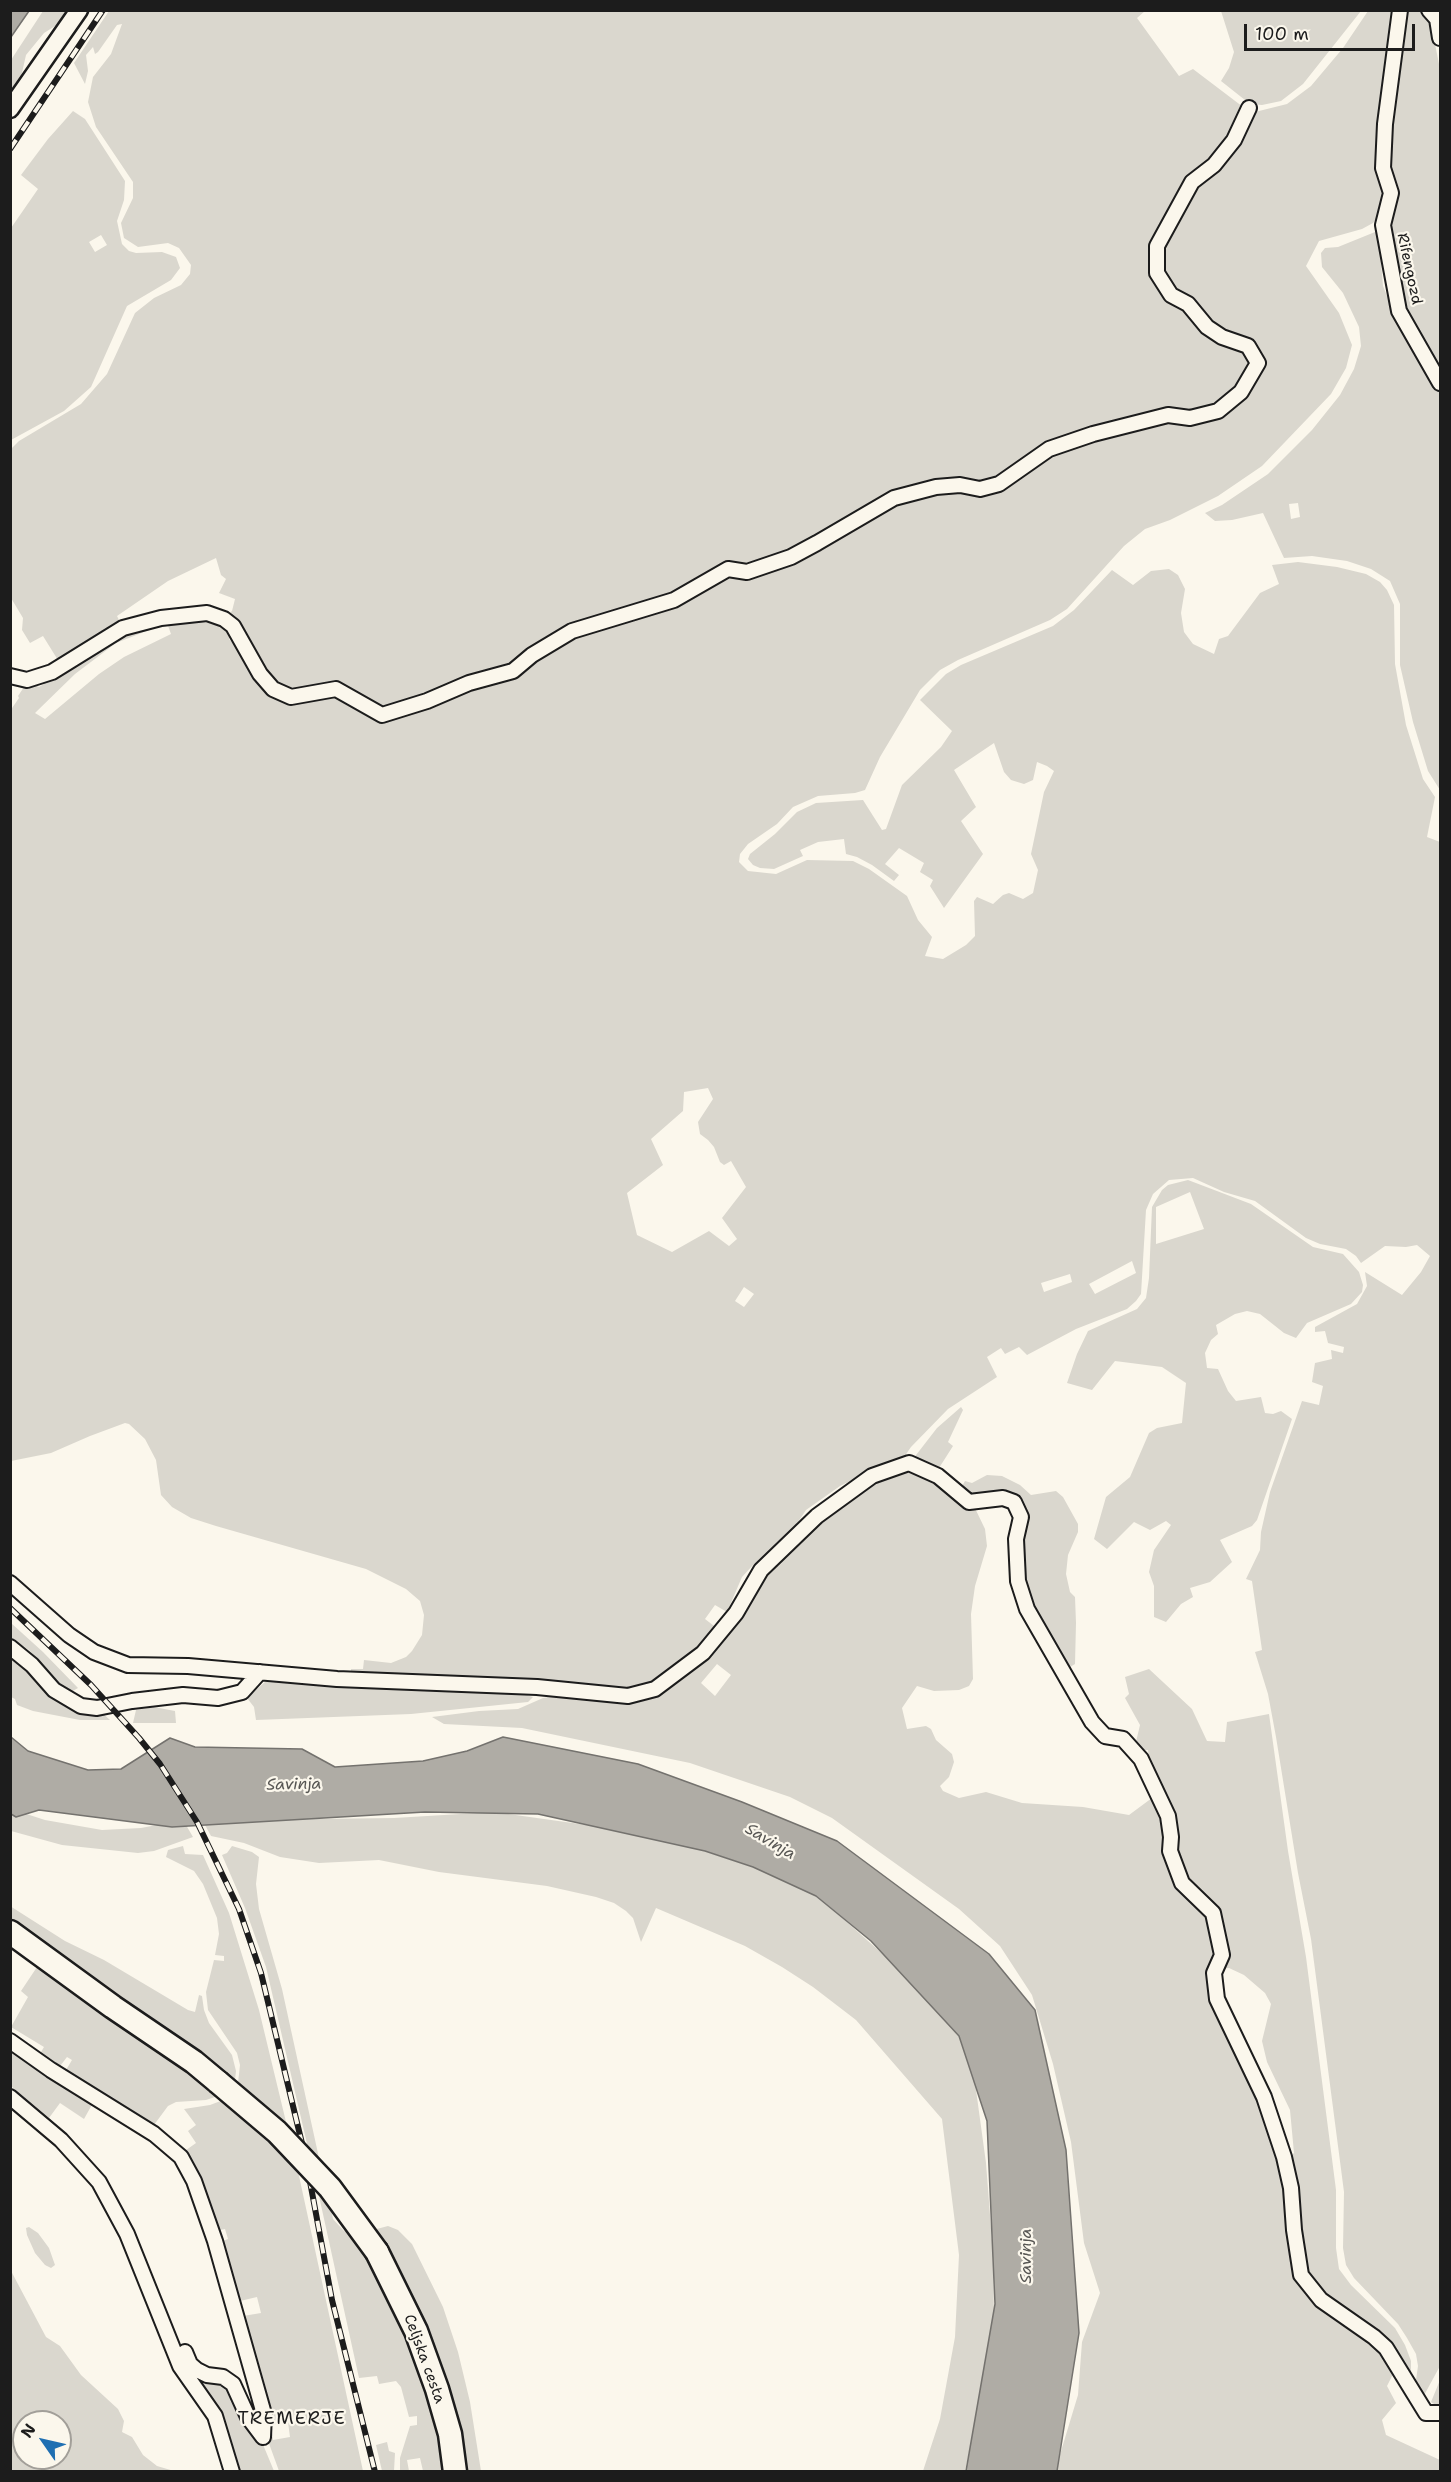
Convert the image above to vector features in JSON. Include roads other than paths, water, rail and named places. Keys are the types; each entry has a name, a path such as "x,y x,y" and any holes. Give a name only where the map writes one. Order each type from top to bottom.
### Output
{"main road":[{"name":"Celjska cesta","path":"10,1932 103,2000 194,2062 277,2132 322,2180 377,2252 416,2331 450,2434 455,2472"}],"street":[{"path":"10,109 79,10"},
{"name":"Rifengozd","path":"1400,10 1385,124 1383,168 1391,193 1383,225 1399,311 1440,383"},
{"path":"1429,10 1437,19 1440,38"},
{"path":"10,676 27,680 52,672 123,628 161,618 207,613 224,619 233,626 260,674 273,689 291,697 336,688 382,715 428,701 469,683 513,671 532,655 572,632 674,600 728,569 747,572 791,557 894,498 936,487 960,485 980,489 999,484 1049,449 1093,434 1168,415 1190,418 1218,411 1241,392 1258,363 1248,346 1222,337 1207,327 1188,304 1171,295 1157,273 1157,246 1192,182 1214,165 1234,140 1249,108"},
{"path":"10,1583 69,1635 94,1652 129,1665 188,1666 337,1679 537,1687 627,1696 655,1689 703,1653 736,1613 762,1570 817,1516 873,1476 909,1463 938,1476 969,1502 1003,1498 1014,1502 1021,1517 1016,1539 1018,1581 1027,1608 1092,1722 1105,1736 1123,1739 1141,1759 1168,1816 1170,1851 1182,1882 1213,1913 1222,1955 1214,1973 1217,1999 1264,2097 1284,2157 1291,2188 1294,2230 1301,2275 1321,2300 1386,2348 1426,2413 1440,2413"},
{"path":"10,1647 32,1665 54,1690 81,1706 97,1708 183,1695 218,1698 242,1692 260,1672"},
{"path":"10,2040 51,2070 154,2134 181,2157 198,2190 215,2241 264,2414 263,2437 248,2417 233,2384 223,2377 207,2375 197,2370 190,2364 184,2350 170,2335"},
{"path":"10,2097 61,2140 99,2182 127,2234 170,2335 180,2366 215,2416 232,2472"}],"water":[{"path":"10,11 29,11 11,37"},
{"name":"Savinja","path":"11,1737 28,1751 88,1770 121,1769 170,1738 195,1747 302,1749 335,1767 423,1761 467,1751 503,1737 638,1764 742,1802 837,1841 989,1954 1035,2010 1066,2150 1079,2333 1057,2471 966,2471 995,2304 987,2121 959,2036 871,1941 816,1896 753,1867 705,1851 538,1814 425,1812 172,1827 39,1810 16,1817 11,1814"}],"railway":[{"path":"10,149 103,10"},
{"path":"10,1608 91,1685 160,1764 197,1822 239,1909 261,1973 306,2160 332,2300 375,2472"}],"district":[{"name":"TREMERJE","path":"292,2419"}]}
